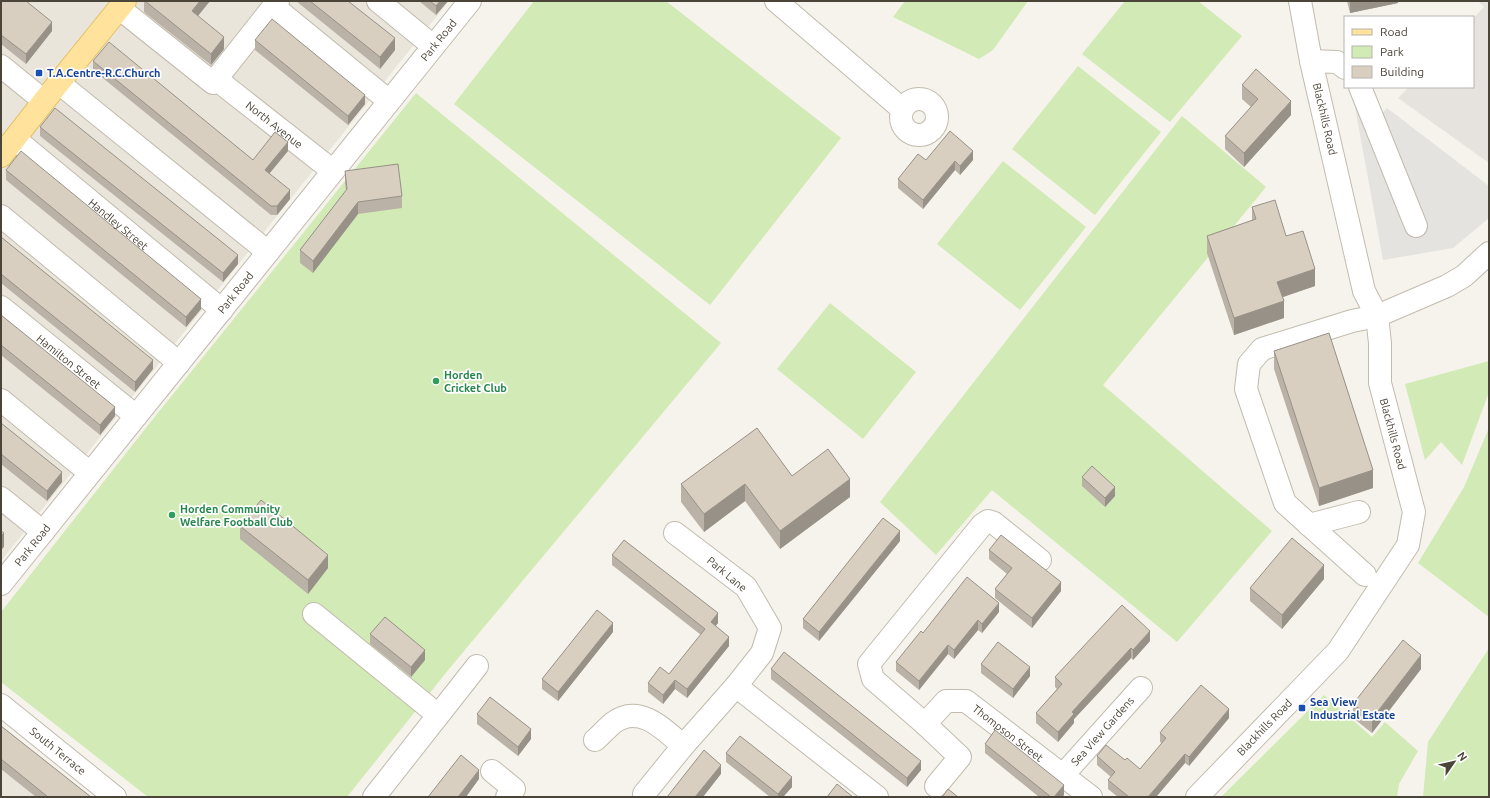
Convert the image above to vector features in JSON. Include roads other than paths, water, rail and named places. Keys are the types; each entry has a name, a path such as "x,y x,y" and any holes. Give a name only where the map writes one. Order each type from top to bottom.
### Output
{"main road":[{"path":"1,156 122,4"}],"street":[{"path":"378,1 433,46"},
{"name":"Park Road","path":"1,584 470,1"},
{"path":"776,1 902,109"},
{"name":"Blackhills Road","path":"1197,797 1338,652 1408,545 1414,512 1380,383 1380,343 1377,316 1364,291 1311,61 1300,1"},
{"name":"North Avenue","path":"122,4 213,83 216,79 333,171"},
{"path":"216,79 276,4 389,101"},
{"path":"1311,61 1337,62 1344,67"},
{"path":"1,66 44,101"},
{"path":"59,83 268,252"},
{"path":"1360,88 1416,226"},
{"name":"Handley Street","path":"15,139 222,310"},
{"path":"1,216 179,363"},
{"path":"1365,575 1285,503 1246,389 1249,364 1262,349 1352,321 1377,316 1447,286 1464,276 1489,253"},
{"name":"Hamilton Street","path":"1,307 136,416"},
{"path":"1,400 90,473"},
{"path":"1,498 43,532"},
{"path":"1309,525 1359,512"},
{"path":"936,786 960,757 925,724 873,679 869,664 982,526 988,521 994,523 1040,560"},
{"name":"Park Lane","path":"644,794 683,746 736,686 762,653 770,628 746,587 675,533"},
{"path":"314,614 438,715"},
{"path":"374,797 477,666"},
{"path":"736,686 877,797"},
{"name":"Sea View Gardens","path":"1064,774 1141,688"},
{"name":"Thompson Street","path":"925,724 946,701 966,701 1064,774 1084,795"},
{"name":"South Terrace","path":"1,705 115,797"},
{"path":"595,740 614,723 624,717 634,716 647,718 658,724 683,746"},
{"path":"492,771 515,794"}],"place":[{"name":"T.A.Centre-R.C.Church","path":"39,73"},
{"name":"Horden Cricket Club","path":"436,381"},
{"name":"Horden Community Welfare Football Club","path":"172,515"},
{"name":"Sea View Industrial Estate","path":"1302,708"}]}
